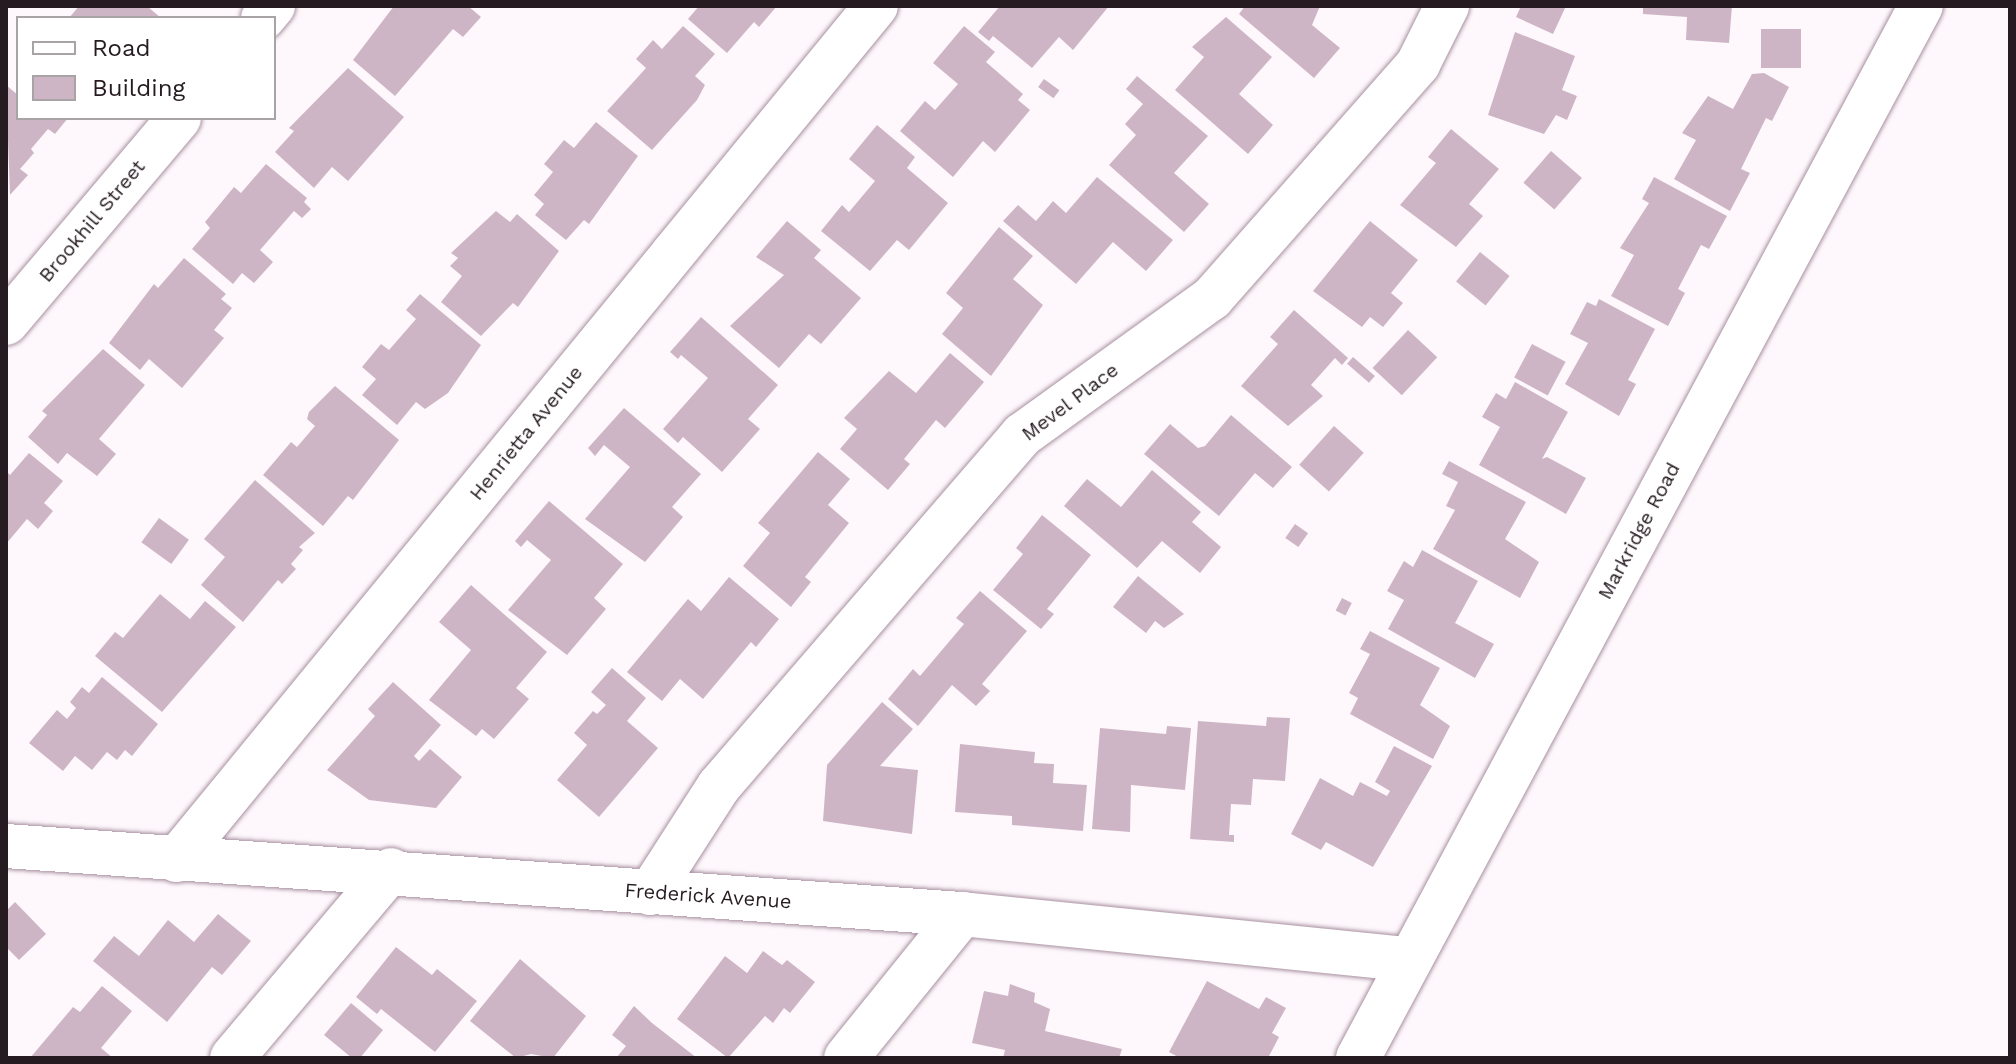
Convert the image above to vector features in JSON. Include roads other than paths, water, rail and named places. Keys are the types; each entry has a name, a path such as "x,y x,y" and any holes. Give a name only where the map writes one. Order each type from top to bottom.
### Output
{"street":[{"name":"Henrietta Avenue","path":"176,860 876,6"},
{"name":"Mevel Place","path":"650,893 719,786 1022,435 1212,298 1418,64 1447,6"},
{"name":"Markridge Road","path":"1358,1058 1408,959 1921,6"},
{"name":"Brookhill Street","path":"6,323 177,120"},
{"name":"Frederick Avenue","path":"6,846 176,860 391,870 650,893 962,914 1408,959"},
{"path":"232,1058 391,870"},
{"path":"846,1058 962,914"}]}
